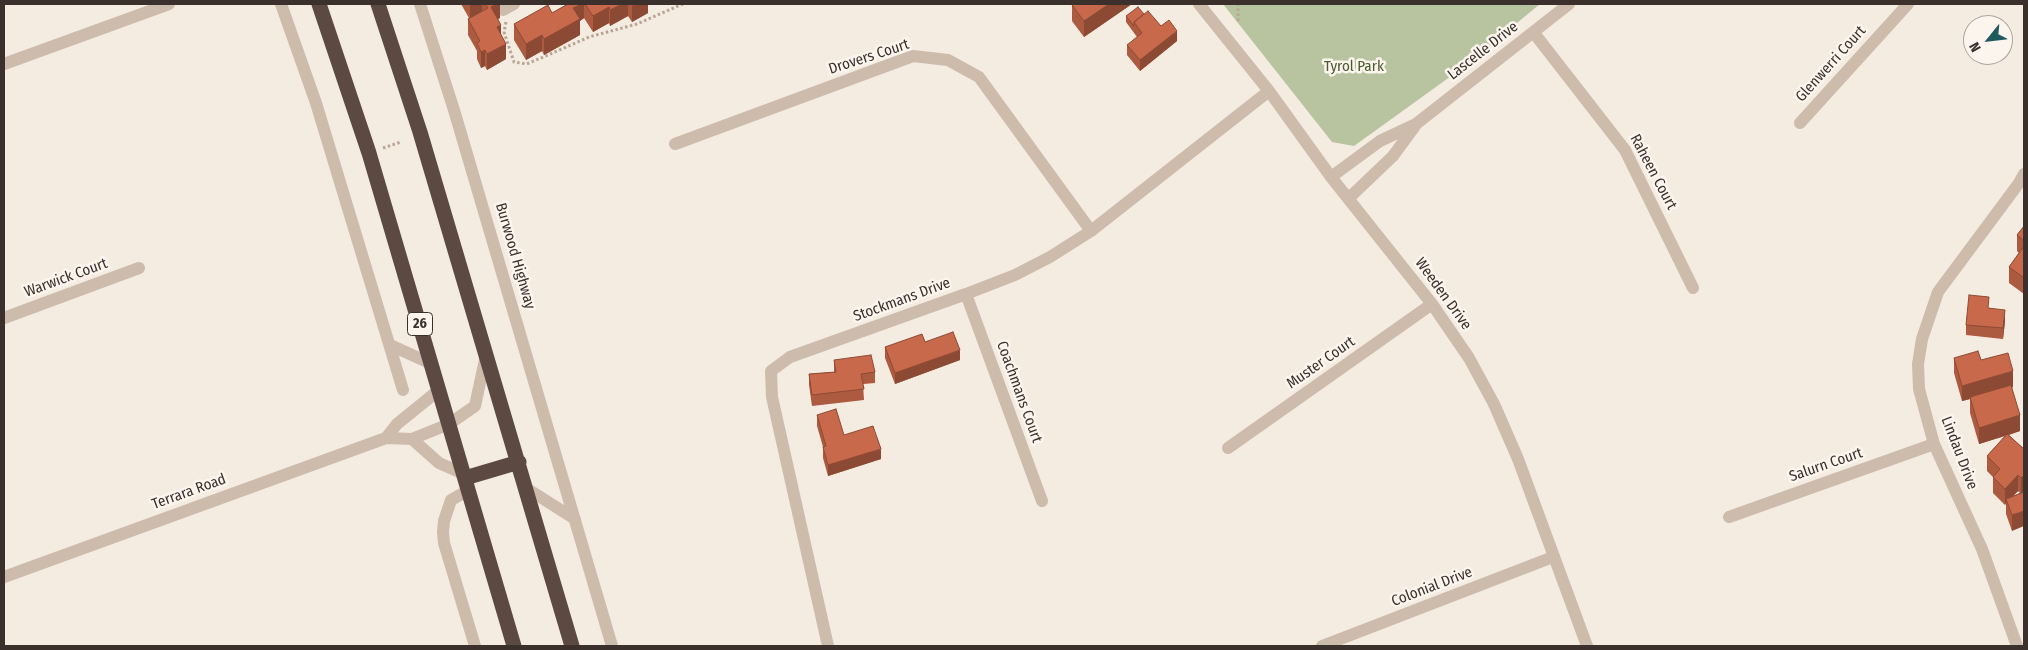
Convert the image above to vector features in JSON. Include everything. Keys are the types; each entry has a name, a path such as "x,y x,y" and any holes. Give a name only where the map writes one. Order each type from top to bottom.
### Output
{"highway":[{"name":"26","path":"319,4 369,153 514,646"},
{"path":"380,6 420,132 572,646"},
{"path":"466,481 519,462"}],"street":[{"path":"4,64 169,4"},
{"path":"281,4 316,103 403,390"},
{"name":"Burwood Highway","path":"420,4 454,110 612,646"},
{"name":"Weeden Drive","path":"1199,4 1269,91 1331,176 1432,304 1469,358 1494,404 1518,459 1587,646"},
{"name":"Lascelle Drive","path":"1331,176 1380,141 1416,124 1569,4"},
{"name":"Glenwerri Court","path":"1800,123 1908,4"},
{"name":"Raheen Court","path":"1534,33 1626,150 1693,288"},
{"name":"Drovers Court","path":"676,144 913,56 948,60 978,77 1091,231"},
{"name":"Stockmans Drive","path":"828,646 772,397 771,371 790,357 966,294 1015,275 1050,257 1091,231 1269,91"},
{"name":"Lascelle Drive","path":"1349,198 1393,156 1416,124"},
{"name":"Lindau Drive","path":"2018,646 1982,549 1934,444 1919,389 1918,364 1929,315 1938,292 2023,181"},
{"name":"Warwick Court","path":"4,318 140,268"},
{"name":"Coachmans Court","path":"966,294 1042,501"},
{"name":"Muster Court","path":"1228,448 1432,304"},
{"path":"390,345 432,364"},
{"name":"Terrara Road","path":"4,577 386,438 412,439 449,424 475,406 486,355"},
{"name":"Terrara Road","path":"386,438 397,424 439,390"},
{"path":"412,439 439,463 466,481 451,500 445,516 443,532 444,543 475,646"},
{"name":"Salurn Court","path":"1729,517 1934,444"},
{"path":"526,488 575,519"},
{"name":"Colonial Drive","path":"1322,646 1335,644 1554,558"}],"path":[{"path":"508,7 504,32 514,62 527,64 595,35 637,24 683,4"},
{"path":"1238,4 1238,21"},
{"path":"382,149 400,142"}],"green space":[{"name":"Tyrol Park","path":"1223,4 1540,4 1465,66 1354,146 1332,142"}],"building":[{"path":"485,4 497,4 491,7 501,25 497,27 506,44 487,54 485,50 481,52 477,43 480,41 468,19 488,8"},
{"path":"568,4 582,4 573,8 580,19 544,39 542,35 526,44 514,24 548,5 552,13"},
{"path":"585,4 622,4 610,10 609,7 593,16"},
{"path":"1109,4 1084,21 1072,5"},
{"path":"1138,7 1144,14 1134,22 1134,26 1126,16"},
{"path":"1148,11 1161,26 1169,20 1177,31 1140,60 1127,45 1142,33 1134,22"},
{"path":"2024,226 2024,241 2017,235"},
{"path":"2024,246 2024,278 2009,267"},
{"path":"1969,295 1989,297 1988,308 2005,310 2003,328 1966,325"},
{"path":"953,332 960,350 895,373 885,347 922,334 925,342"},
{"path":"1978,351 1981,360 2008,353 2013,371 1962,386 1954,358"},
{"path":"871,355 875,372 861,374 864,389 812,395 809,374 836,372 834,360"},
{"path":"2011,385 2020,415 1979,428 1970,397"},
{"path":"836,409 844,435 873,426 881,449 828,465 823,447 826,446 817,415"},
{"path":"2007,434 2024,449 2024,475 2021,478 2018,475 2005,489 1993,477 2000,469 1987,456"},
{"path":"2024,492 2024,511 2012,515 2006,499"}]}
